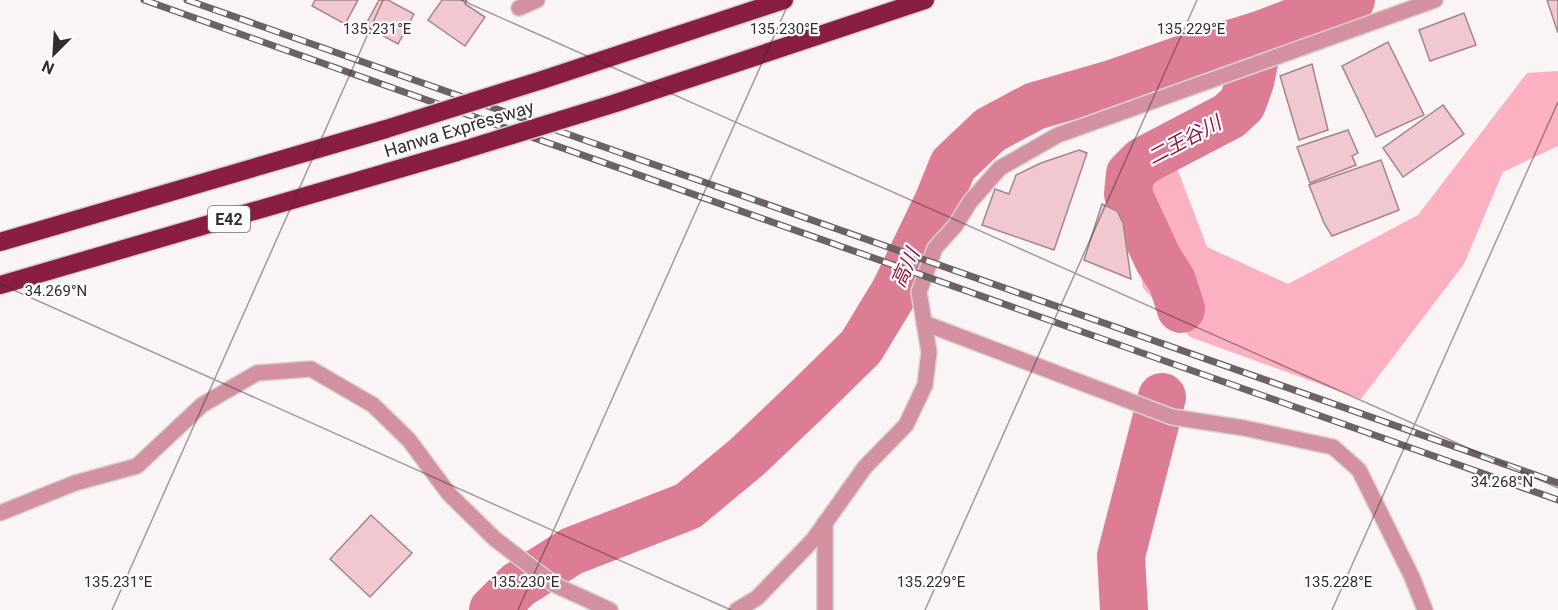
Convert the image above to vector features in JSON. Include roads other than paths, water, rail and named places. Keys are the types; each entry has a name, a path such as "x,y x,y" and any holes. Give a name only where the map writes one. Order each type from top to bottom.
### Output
{"highway":[{"name":"Hanwa Expressway","path":"0,242 386,129 784,0"},
{"name":"Hanwa Expressway","path":"0,285 457,152 616,103 925,0"}],"street":[{"path":"519,8 537,0"},
{"path":"737,610 756,598 813,540 865,466 906,425 926,386 929,352 919,292 935,248 955,226 970,202 1000,168 1058,135 1435,0"},
{"path":"924,323 1172,417 1244,428 1334,447 1359,470 1412,577 1425,610"},
{"path":"3,508 75,483 137,466 201,405 257,373 311,369 373,405 410,440 449,494 495,539 555,585 610,610"},
{"path":"825,523 825,610"}],"waterway":[{"name":"高川","path":"493,610 518,585 572,551 688,506 747,457 808,399 861,347 895,291 938,202 953,165 990,130 1035,106 1115,83 1260,35 1351,0"},
{"name":"二王谷川","path":"1181,309 1172,281 1158,259 1128,194 1130,174 1143,161 1229,116 1242,104 1250,82 1260,35"},
{"name":"二王谷川","path":"1124,610 1121,556 1162,397"}],"railway":[{"path":"144,0 1558,500"},
{"path":"187,0 1558,483"}]}
